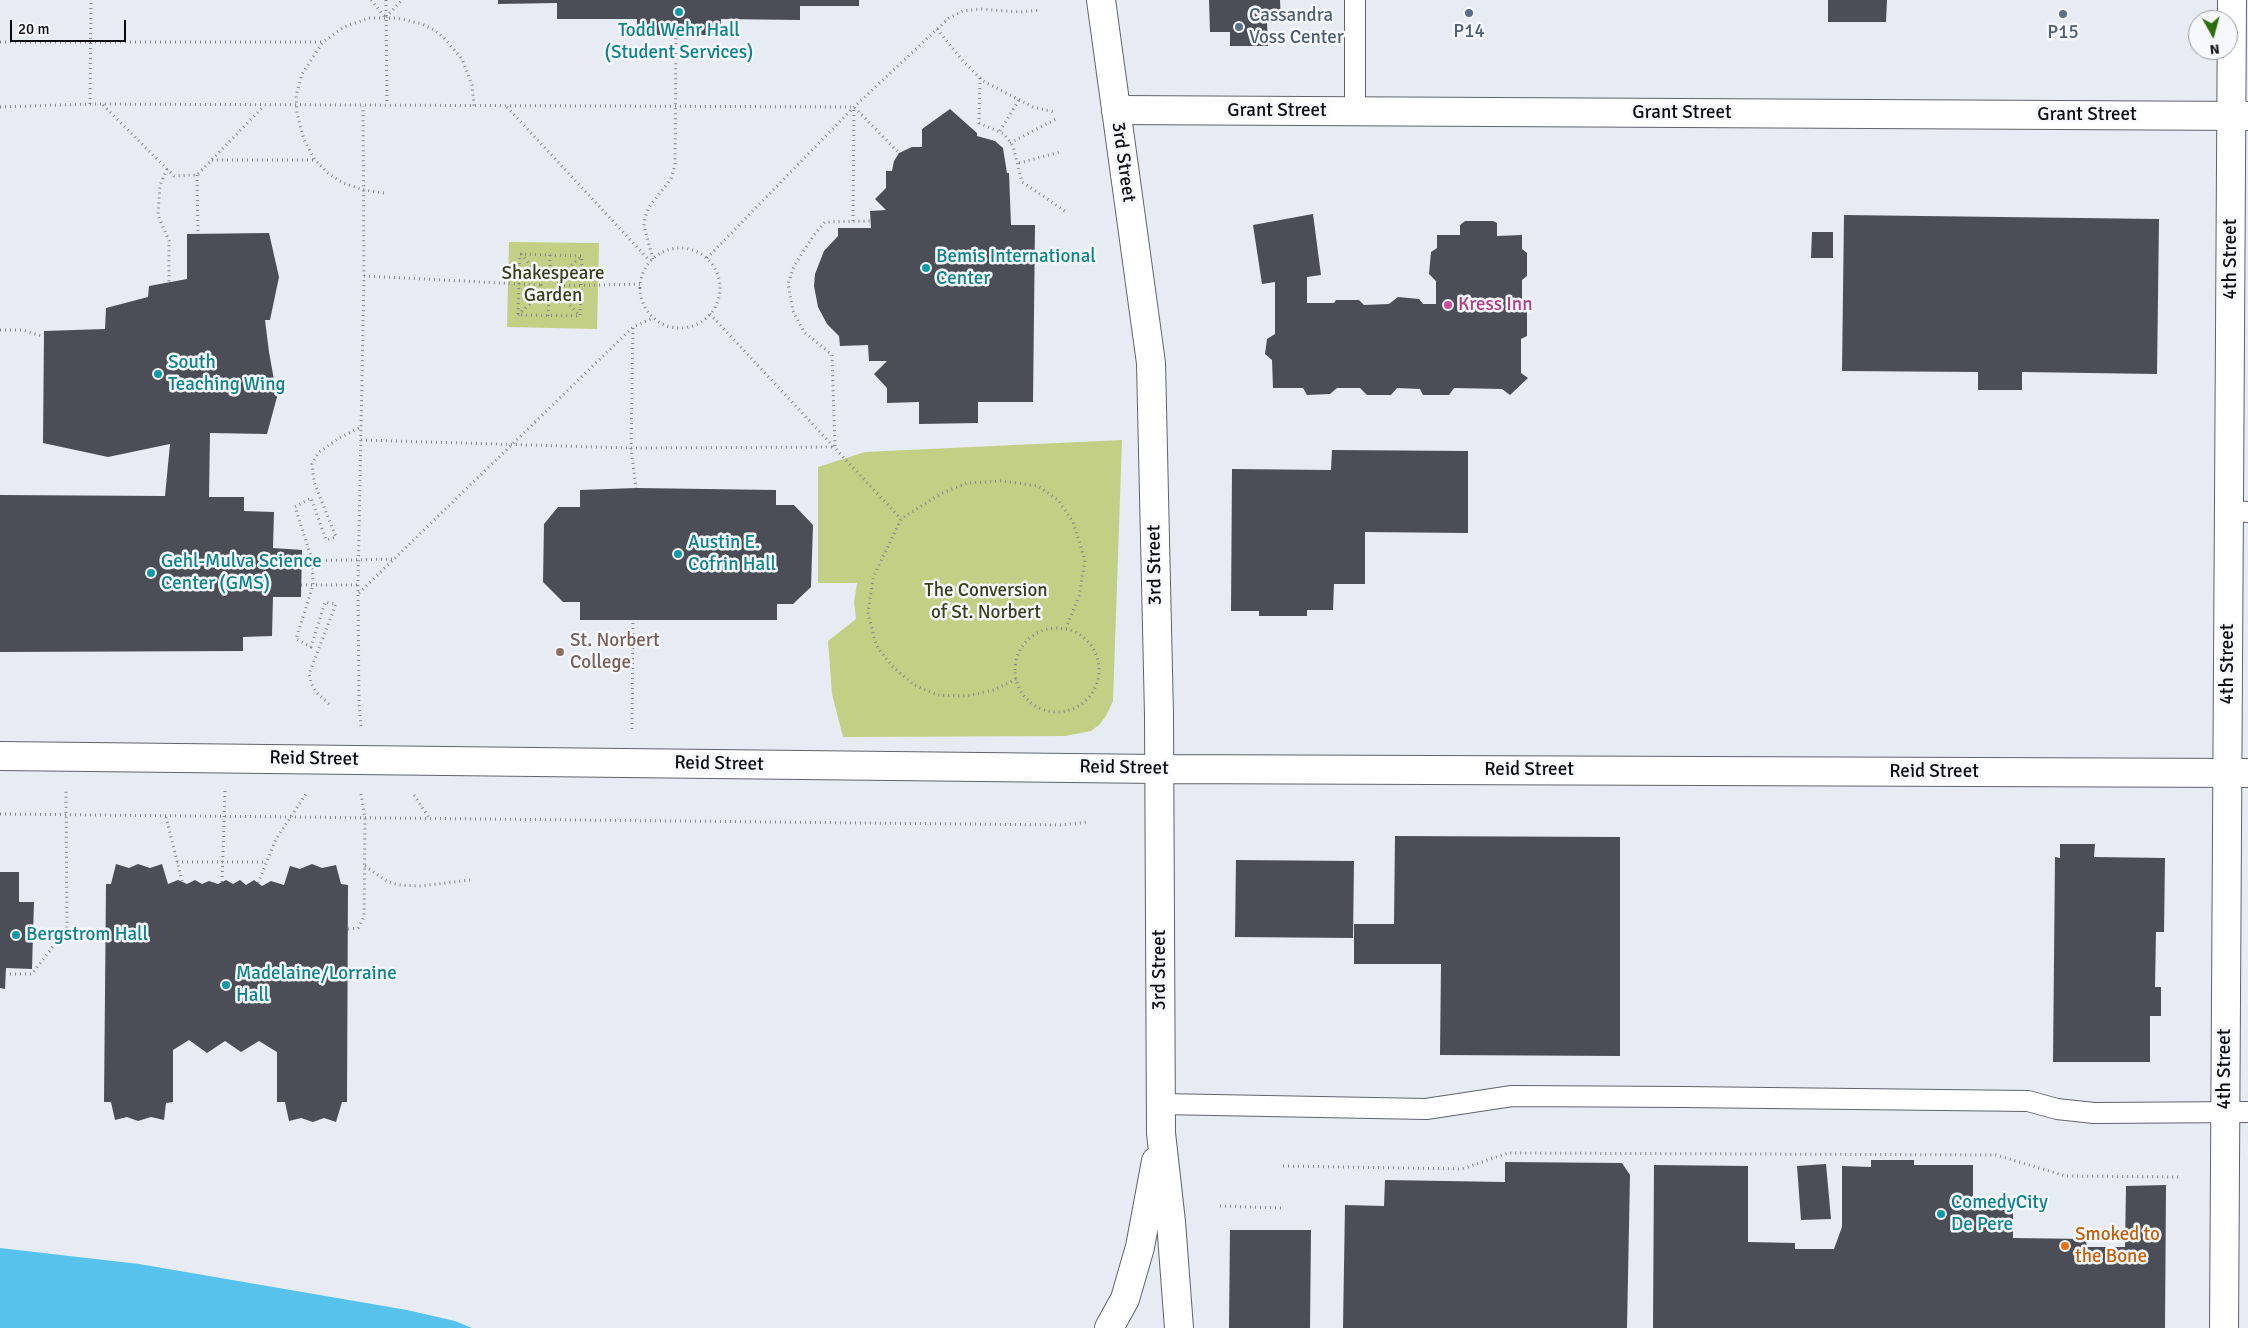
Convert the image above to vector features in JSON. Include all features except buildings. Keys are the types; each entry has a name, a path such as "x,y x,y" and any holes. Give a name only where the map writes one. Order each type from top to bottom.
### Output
{"street":[{"name":"3rd Street","path":"1100,0 1151,363 1159,769 1161,1133"},
{"name":"4th Street","path":"2224,1328 2237,1112 2240,116 2232,0"},
{"name":"Grant Street","path":"1116,110 2240,116"},
{"name":"Reid Street","path":"0,756 1159,769 2238,773"},
{"path":"1108,1328 1125,1299 1140,1248 1161,1133"},
{"path":"1161,1133 1172,1222 1179,1328"}],"lane":[{"path":"1355,0 1355,111"},
{"path":"1161,1104 1426,1109 1512,1096 1673,1097 2028,1101 2057,1109 2094,1113 2237,1112"}],"path":[{"path":"90,104 91,0"},
{"path":"370,0 386,17"},
{"path":"386,0 387,104"},
{"path":"386,17 402,0"},
{"path":"707,258 854,107 949,18 963,11 980,9 1020,12 1041,10"},
{"path":"384,193 364,190 342,183 328,173 316,160 300,128 296,96 302,74 323,42 344,27 369,18 404,19 422,24 444,38 462,59 472,84 474,106"},
{"path":"937,29 963,62 980,78 1033,107 1054,112"},
{"path":"651,260 644,226 645,217 649,207 671,179 675,165 676,35"},
{"path":"0,42 323,42"},
{"path":"980,78 980,123 1000,131 1010,143 1019,164 1022,182 1068,213"},
{"path":"1000,131 1019,100"},
{"path":"0,107 90,104 363,106 387,104 854,107 899,153"},
{"path":"103,104 174,176 197,175"},
{"path":"198,234 197,175 264,106"},
{"path":"348,929 358,928 364,917 364,818 350,759 359,704 358,585 364,276 363,106"},
{"path":"507,106 651,260"},
{"path":"853,221 854,107"},
{"path":"1010,143 1056,119"},
{"path":"1019,164 1060,152"},
{"path":"211,160 316,160"},
{"path":"167,169 160,186 158,215 169,241 169,282"},
{"path":"835,447 832,355 804,332 792,311 788,284 794,266 814,235 826,222 871,221"},
{"path":"671,248 696,251 707,258 714,267 719,285 716,304 710,314 700,322 688,327 670,326 653,318 645,308 640,297 640,284 643,272 651,260 671,248"},
{"path":"520,254 582,256"},
{"path":"520,254 543,279"},
{"path":"518,315 520,254"},
{"path":"550,255 550,276"},
{"path":"556,278 582,256"},
{"path":"580,316 582,256"},
{"path":"364,276 540,285"},
{"path":"556,278 550,276 543,279 540,285 543,292 549,294 556,291 559,286"},
{"path":"556,278 559,286"},
{"path":"559,286 640,284"},
{"path":"556,291 580,316"},
{"path":"518,315 543,292"},
{"path":"548,316 549,294"},
{"path":"710,314 901,519"},
{"path":"518,315 580,316"},
{"path":"358,593 634,328 653,318"},
{"path":"634,328 631,448 636,488"},
{"path":"0,330 23,330 44,337"},
{"path":"329,704 316,692 311,683 310,674 336,604 325,602 311,647 296,639 313,585 312,560 295,506 311,498 326,540 336,537 314,482 312,464 318,454 339,438 361,427"},
{"path":"361,440 511,446 631,448 835,447"},
{"path":"1016,679 994,690 967,696 938,695 914,685 891,665 876,645 868,614 873,578 901,519 940,494 967,483 1002,481 1038,486 1058,500 1073,522 1085,560 1079,596 1066,628"},
{"path":"301,560 393,559"},
{"path":"301,585 358,585"},
{"path":"631,762 633,620"},
{"path":"1066,628 1079,633 1096,652 1100,666 1099,679 1095,691 1075,709 1063,713 1050,712 1038,708 1028,701 1020,691 1016,679 1015,666 1024,644 1042,630 1066,628"},
{"path":"6,974 32,974 67,928 66,756"},
{"path":"222,882 225,758"},
{"path":"258,883 276,839 289,818 350,759"},
{"path":"0,814 1061,825 1088,822"},
{"path":"166,816 182,881"},
{"path":"177,862 267,862"},
{"path":"364,866 388,882 399,886 420,886 470,880"},
{"path":"1283,1166 1462,1169 1508,1153 1996,1155 2066,1176 2180,1177"},
{"path":"1220,1206 1282,1208"}],"green space":[{"name":"Shakespeare Garden","path":"509,242 599,243 597,329 507,327"},
{"name":"The Conversion of St. Norbert","path":"1122,440 1113,701 1106,716 1099,725 1091,731 1065,736 843,737 832,694 828,641 856,619 854,602 857,583 818,583 818,467 865,452"}],"water":[{"path":"0,1248 139,1264 407,1310 455,1321 472,1328 0,1328"}],"place":[{"name":"Todd Wehr Hall (Student Services)","path":"679,12"},
{"name":"P14","path":"1469,13"},
{"name":"P15","path":"2063,14"},
{"name":"Cassandra Voss Center","path":"1239,27"},
{"name":"Bemis International Center","path":"926,268"},
{"name":"Kress Inn","path":"1448,305"},
{"name":"South Teaching Wing","path":"158,374"},
{"name":"Austin E. Cofrin Hall","path":"678,554"},
{"name":"Gehl-Mulva Science Center (GMS)","path":"151,573"},
{"name":"St. Norbert College","path":"560,652"},
{"name":"Bergstrom Hall","path":"16,935"},
{"name":"Madelaine/Lorraine Hall","path":"226,985"},
{"name":"ComedyCity De Pere","path":"1941,1214"},
{"name":"Smoked to the Bone","path":"2065,1246"}]}
